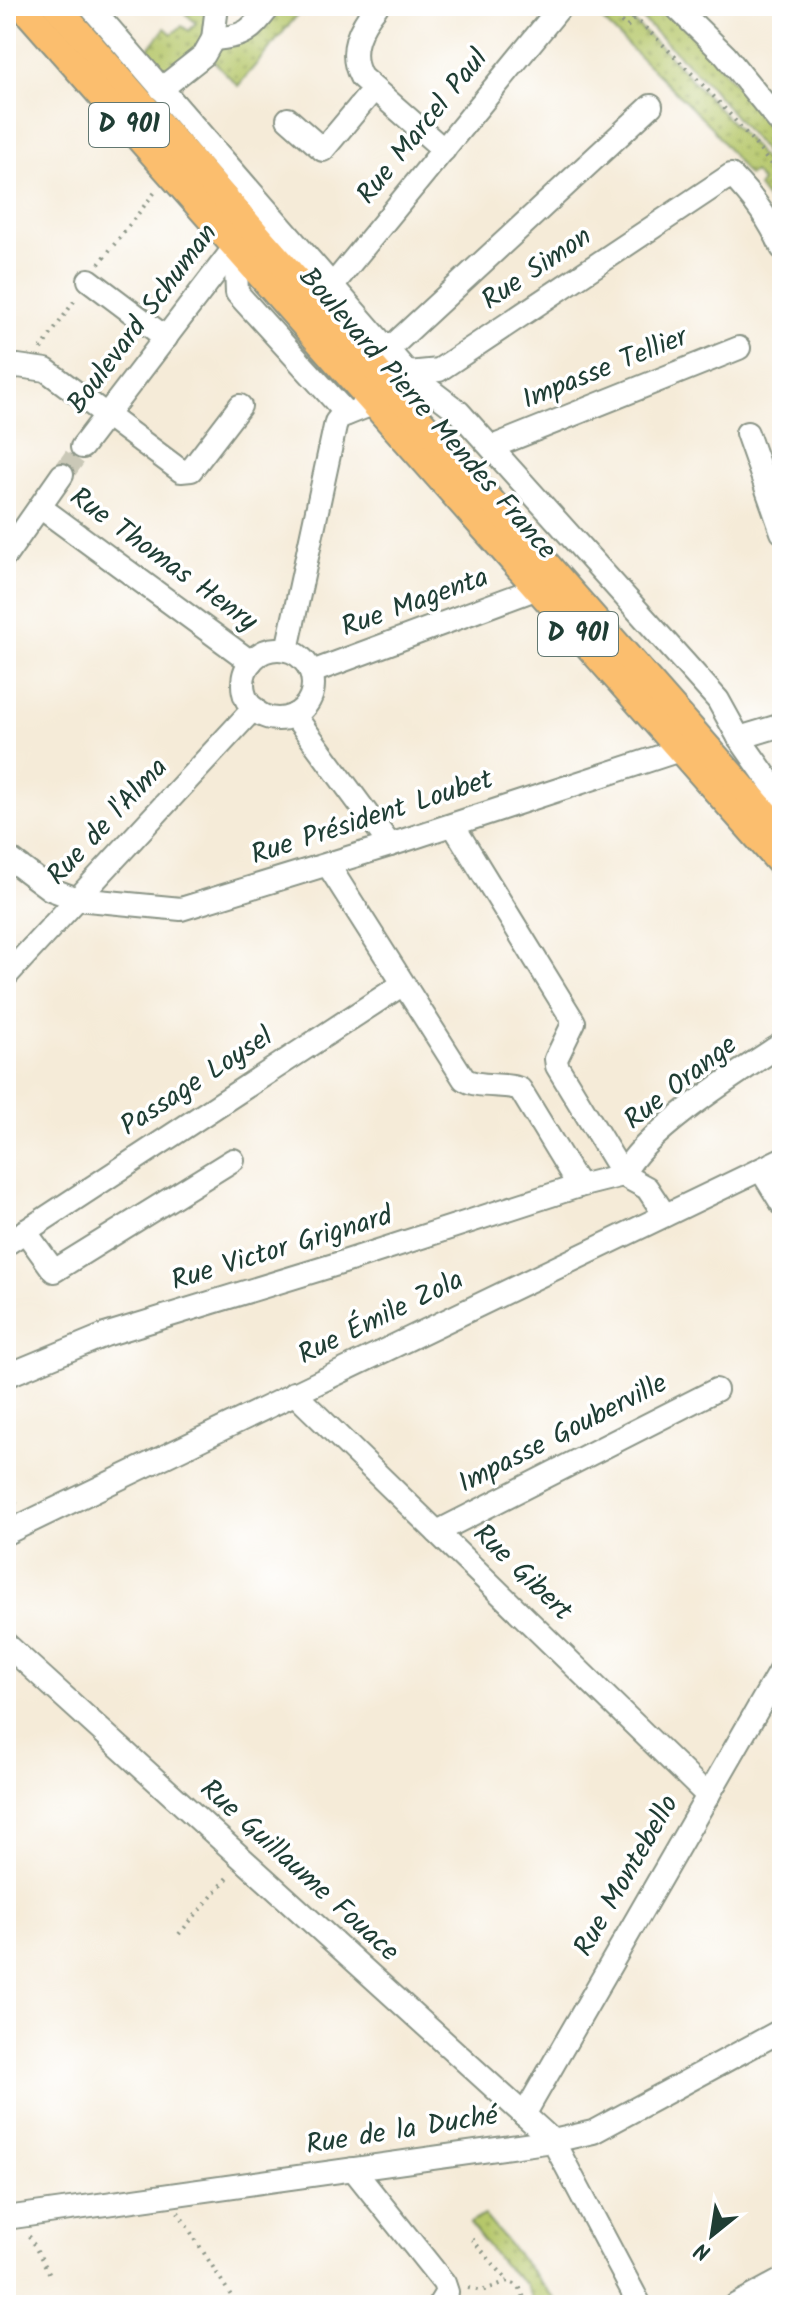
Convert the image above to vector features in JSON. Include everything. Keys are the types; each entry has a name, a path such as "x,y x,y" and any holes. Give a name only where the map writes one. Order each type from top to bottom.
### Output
{"main road":[{"name":"Boulevard Pierre Mendes France","path":"22,6 251,228"},
{"name":"Boulevard Pierre Mendes France","path":"56,6 782,832"},
{"name":"Boulevard Pierre Mendes France","path":"391,388 538,588 782,865"}],"street":[{"name":"Boulevard Pierre Mendes France","path":"90,6 161,89 251,228 332,286 388,350 391,388 459,412 492,447 718,700 739,738 782,799"},
{"path":"161,89 204,55 213,39 217,6"},
{"path":"213,39 234,38 248,33 270,6"},
{"path":"377,6 356,37 355,67 361,77 444,150"},
{"path":"675,6 725,55 782,125"},
{"name":"Rue Marcel Paul","path":"332,286 559,7"},
{"path":"288,119 323,150 374,89"},
{"path":"388,350 651,106"},
{"name":"Rue Simon","path":"347,414 391,388 439,370 731,175 750,193 773,227 782,248"},
{"path":"237,293 251,228"},
{"name":"Boulevard Schuman","path":"82,447 251,228"},
{"path":"89,280 166,338"},
{"path":"193,303 223,292 237,293 347,414 336,422 287,650"},
{"name":"Impasse Tellier","path":"492,447 739,348"},
{"path":"6,369 18,366 46,370 181,471 191,470 240,406"},
{"path":"747,433 782,532"},
{"path":"6,555 62,475"},
{"name":"Rue Thomas Henry","path":"40,507 251,662"},
{"name":"Rue Magenta","path":"312,672 538,588"},
{"path":"267,650 287,650 306,662 312,672 312,692 308,702 294,715 273,718 254,708 244,691 246,671 251,662 267,650"},
{"name":"Rue de l'Alma","path":"6,976 254,708"},
{"path":"294,715 390,845"},
{"path":"739,738 782,725"},
{"name":"Rue Président Loubet","path":"6,856 50,889 77,899 181,909 328,865 680,750"},
{"path":"453,825 574,1022 556,1059 557,1066 623,1175 647,1188 665,1215"},
{"path":"328,865 464,1079 470,1083 510,1085 520,1089 579,1186"},
{"name":"Passage Loysel","path":"233,1160 54,1271 15,1238 403,984"},
{"name":"Rue Orange","path":"623,1175 635,1156 673,1122 733,1076 782,1044"},
{"name":"Rue Émile Zola","path":"6,1533 782,1159"},
{"path":"761,1170 782,1204"},
{"name":"Rue Victor Grignard","path":"6,1376 105,1335 579,1186 623,1175"},
{"name":"Impasse Gouberville","path":"437,1532 716,1390"},
{"name":"Rue Gibert","path":"294,1393 708,1796"},
{"name":"Rue Guillaume Fouace","path":"6,1644 553,2141"},
{"name":"Rue Montebello","path":"524,2115 782,1667"},
{"name":"Rue de la Duché","path":"12,2217 553,2141 593,2132 782,2030"},
{"path":"553,2141 640,2305"},
{"path":"353,2169 442,2296"},
{"path":"736,2305 782,2280"}],"path":[{"path":"603,6 627,27 635,18"},
{"path":"622,6 697,78 782,180"},
{"path":"179,1934 244,1861"},
{"path":"168,2196 237,2305"},
{"path":"12,2217 51,2276"},
{"path":"472,2239 508,2281 519,2286 527,2305"},
{"path":"442,2296 464,2287 482,2291 508,2281"}],"green space":[{"path":"193,6 210,6 203,48 166,73 145,54 165,28 172,34 182,26 189,31 196,23 186,14"},
{"path":"275,6 305,6 238,86 211,58 213,49"},
{"path":"588,6 616,6 661,47 746,138 782,183 782,219 758,187 762,182 754,172 748,176 712,128"},
{"path":"629,6 664,6 688,29 782,138 782,173 707,83"},
{"path":"484,2215 560,2305 535,2305 525,2284 502,2264 470,2223"}],"tunnel":[{"path":"62,475 82,447"}]}
